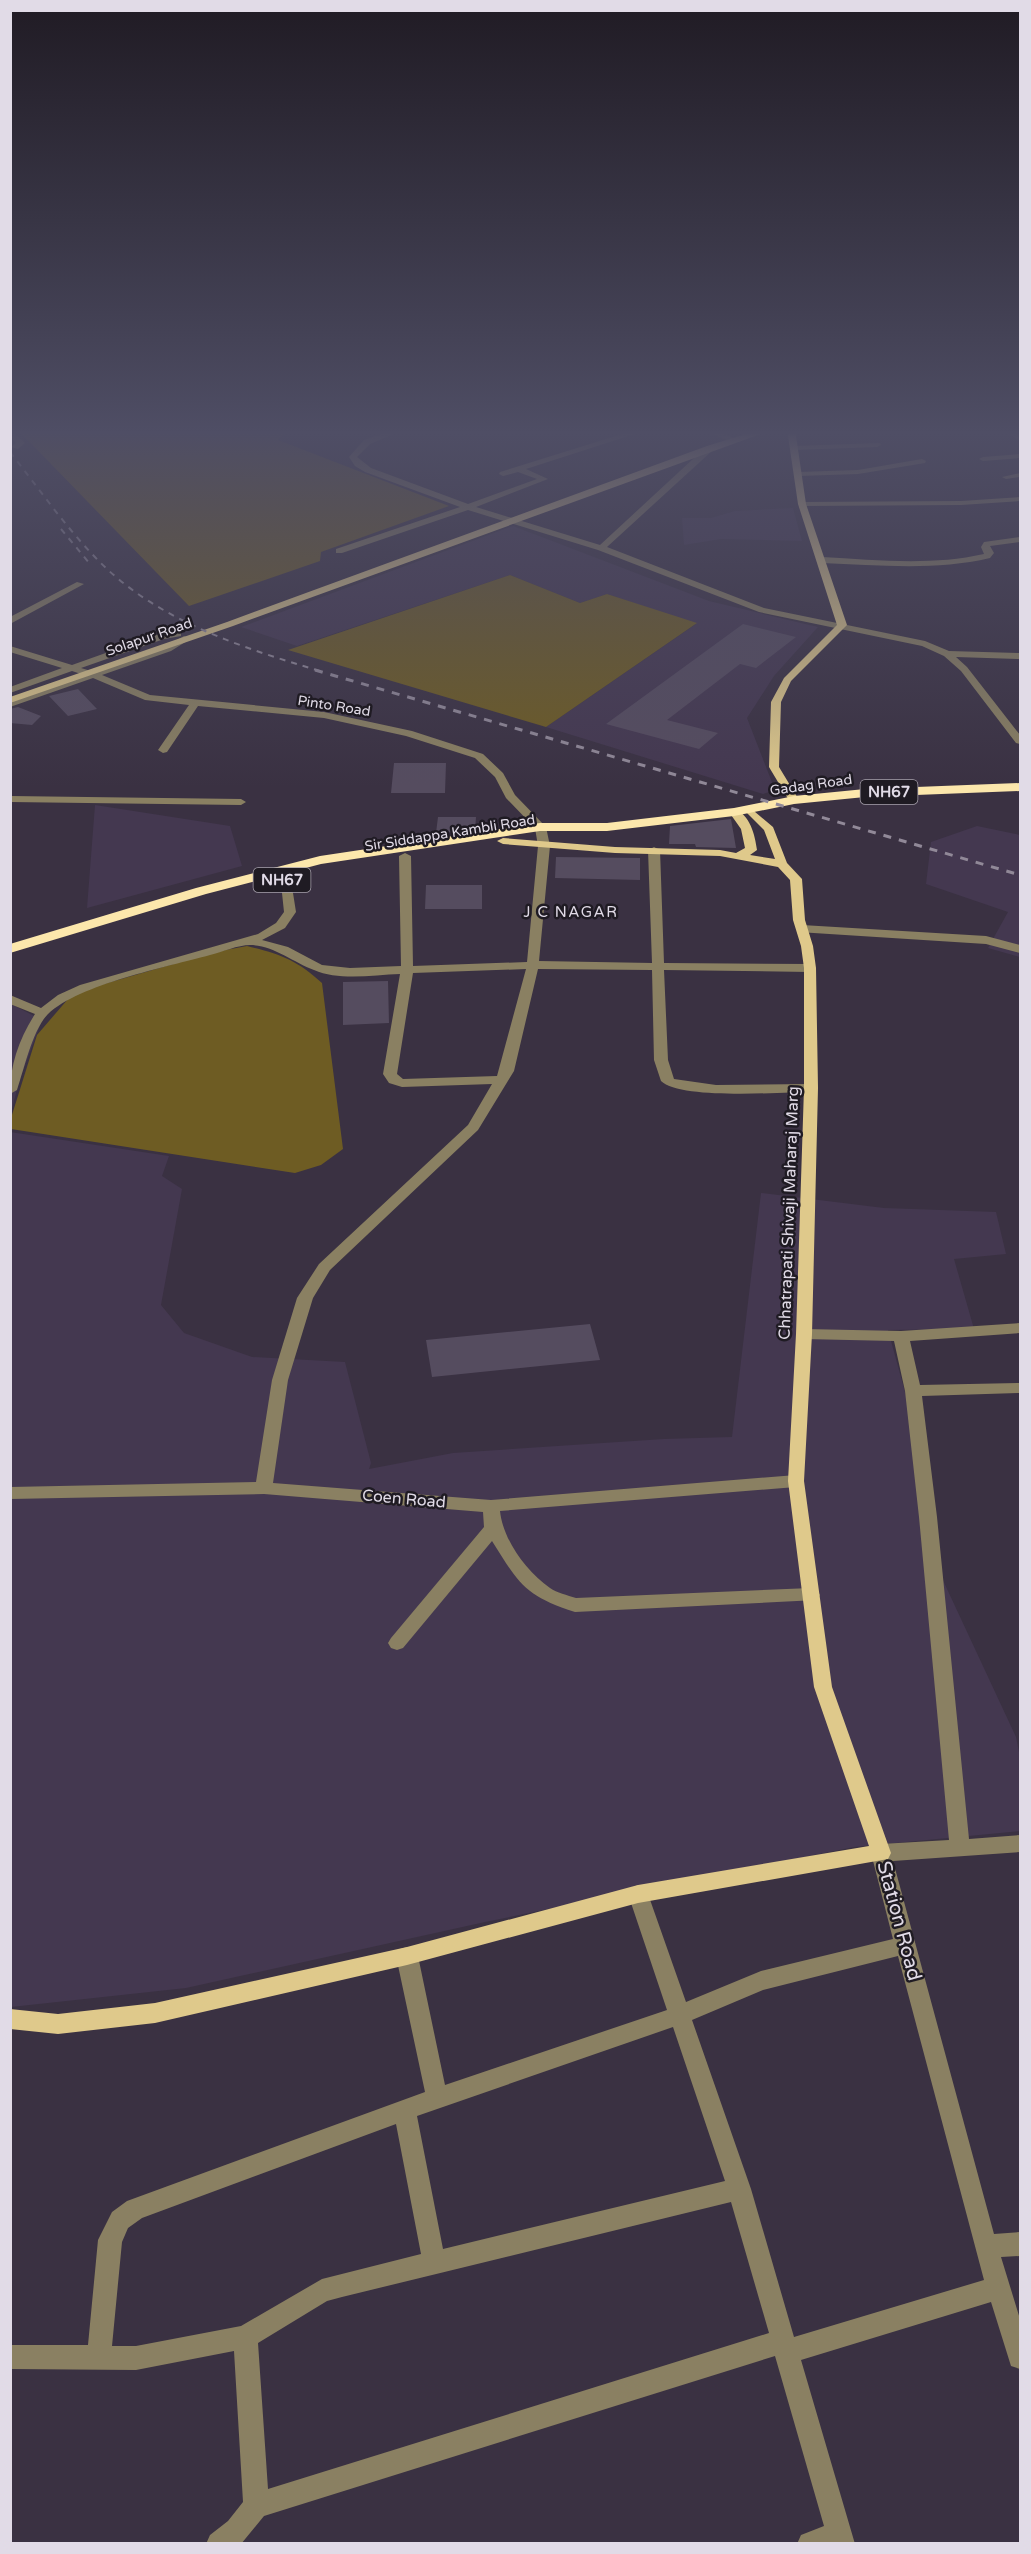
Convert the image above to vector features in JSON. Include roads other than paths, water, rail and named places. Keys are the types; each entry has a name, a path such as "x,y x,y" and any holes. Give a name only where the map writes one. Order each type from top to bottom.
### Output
{"highway":[{"name":"Gadag Road","path":"748,809 794,800 865,793 1020,788"},
{"name":"NH67","path":"734,812 748,809"},
{"name":"Sir Siddappa Kambli Road","path":"10,957 326,869 542,836 559,829 607,827 734,812"},
{"name":"Sir Siddappa Kambli Road","path":"10,949 201,891 320,860 542,836"}],"main road":[{"name":"Solapur Road","path":"10,702 181,637 218,619 423,548"},
{"name":"Solapur Road","path":"181,637 230,624 430,548"},
{"path":"794,800 774,767 776,702 787,680 842,625 818,548"},
{"path":"10,692 181,637"},
{"path":"748,809 769,829 782,864 796,879 799,920 802,929"},
{"path":"734,812 745,822 751,850 738,856"},
{"path":"542,836 615,850 720,853 782,864"},
{"name":"Chhatrapati Shivaji Maharaj Marg","path":"796,1481 804,1334 811,1088 810,968 802,929"},
{"name":"Station Road","path":"796,1481 824,1687 881,1853"},
{"path":"10,2019 58,2024 155,2013 407,1956 638,1894 881,1853"}],"street":[{"path":"339,551 347,548"},
{"path":"601,548 762,610 925,644 947,654 964,669 1020,741"},
{"path":"822,560 945,562 987,556 990,553 986,548"},
{"path":"10,621 81,584"},
{"path":"10,692 78,670 162,636 181,637"},
{"path":"10,702 168,650 181,637"},
{"name":"Pinto Road","path":"10,649 93,675 148,698 324,716 408,733 479,756 500,774 510,796 542,836"},
{"path":"947,654 1020,656"},
{"path":"163,750 195,703"},
{"path":"10,799 241,802"},
{"path":"264,1488 280,1380 305,1298 324,1267 473,1127 507,1071 533,965 542,836"},
{"path":"654,850 661,1060 668,1081 676,1085 701,1088 811,1088"},
{"path":"405,856 407,970 390,1074 394,1080 402,1083 502,1080"},
{"path":"281,880 287,890 292,910 287,922 286,951"},
{"path":"10,1090 32,1029 42,1013 62,998 84,988 250,941 272,933 287,922"},
{"path":"802,929 986,940 1020,949"},
{"path":"250,941 286,951 319,968 350,972 533,965 810,968"},
{"path":"10,999 42,1013"},
{"path":"804,1334 902,1336 1020,1328"},
{"path":"902,1336 913,1391 960,1848"},
{"path":"913,1391 1020,1388"},
{"name":"Coen Road","path":"10,1493 264,1488 491,1506 796,1481"},
{"path":"491,1506 493,1528 523,1575 545,1593 575,1605 811,1595"},
{"path":"397,1643 493,1528"},
{"path":"881,1853 1020,1844"},
{"name":"Station Road","path":"881,1853 986,2247 1020,2357"},
{"path":"638,1894 739,2189 840,2538 810,2544"},
{"path":"99,2357 110,2240 120,2220 135,2209 405,2112 437,2098 680,2015 761,1982 905,1945"},
{"path":"407,1956 437,2098"},
{"path":"405,2112 435,2261"},
{"path":"10,2357 136,2358 245,2337 322,2291 435,2261 739,2189"},
{"path":"986,2247 1020,2244"},
{"path":"219,2544 237,2530 256,2506 784,2346 999,2288"},
{"path":"245,2337 256,2506"}],"railway":[{"path":"77,548 90,564"},
{"path":"88,548 107,569 130,588 154,605 180,619 235,643 320,671"},
{"path":"315,670 1020,875"}],"district":[{"name":"J C NAGAR","path":"571,912"}]}
